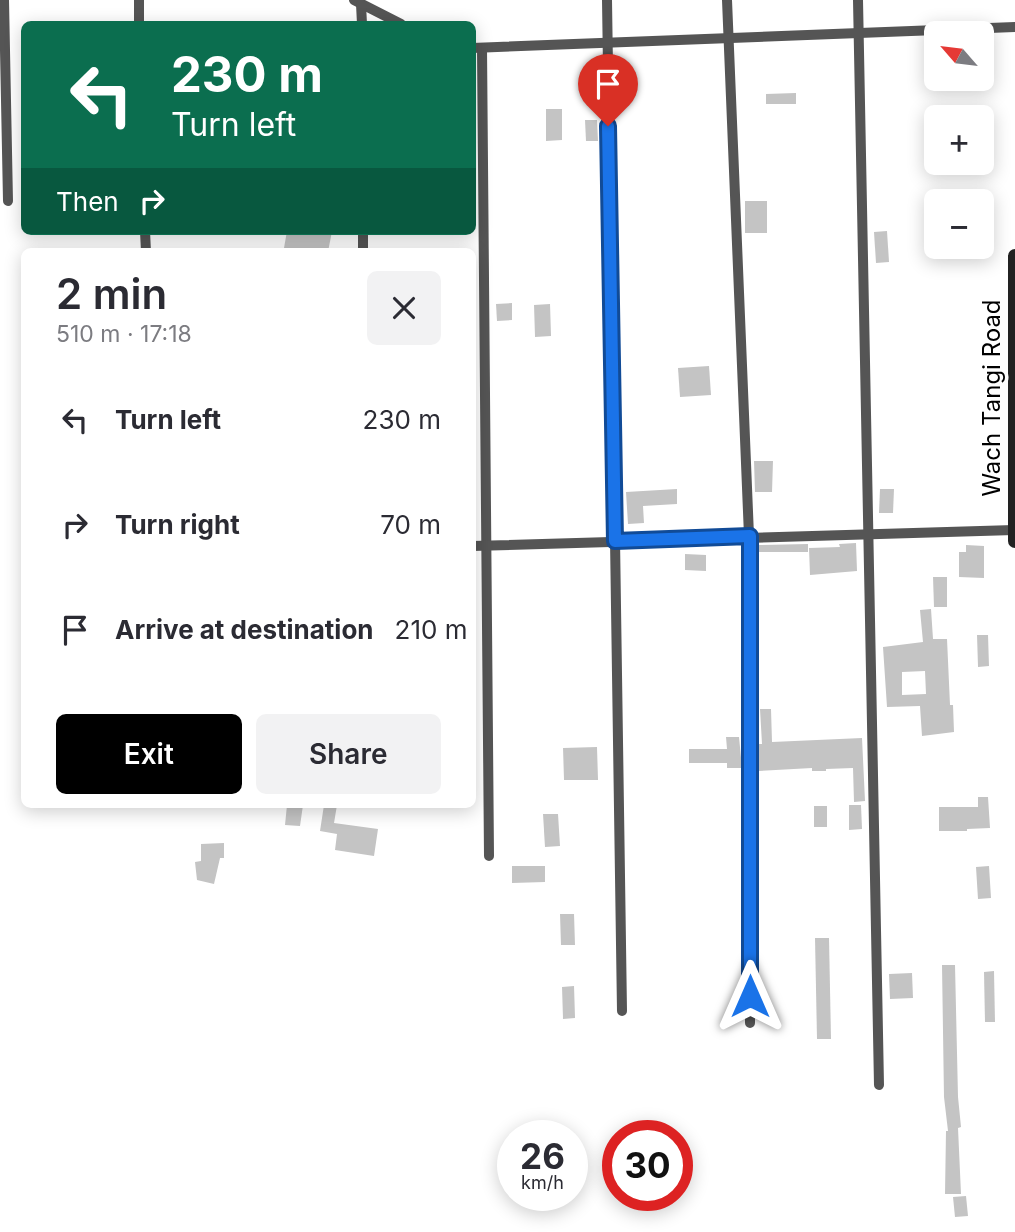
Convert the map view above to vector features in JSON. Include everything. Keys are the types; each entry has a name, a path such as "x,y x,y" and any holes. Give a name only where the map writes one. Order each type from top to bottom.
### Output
{"main road":[{"name":"Wach Tangi Road","path":"1015,256 1015,541"}],"street":[{"path":"4,0 8,201"},
{"path":"139,0 139,21"},
{"path":"607,0 622,1011"},
{"path":"727,0 750,536 750,1023"},
{"path":"858,0 879,1085"},
{"path":"358,2 361,21"},
{"path":"358,2 395,21"},
{"path":"489,856 477,48 1015,27"},
{"path":"476,546 1014,530"}],"building":[{"path":"796,93 796,104 766,104 766,94"},
{"path":"546,109 562,109 562,140 546,141"},
{"path":"585,120 597,120 598,141 586,141"},
{"path":"745,201 767,201 767,233 745,233"},
{"path":"887,231 889,262 876,263 874,232"},
{"path":"286,235 331,235 329,248 284,248"},
{"path":"512,303 512,320 497,321 496,304"},
{"path":"550,304 551,336 535,337 534,305"},
{"path":"709,366 711,395 680,397 678,368"},
{"path":"754,461 773,461 772,492 755,492"},
{"path":"677,489 677,504 643,506 644,523 628,524 626,492"},
{"path":"880,489 894,489 893,513 879,513"},
{"path":"856,543 857,571 810,575 809,548 840,547 839,544"},
{"path":"808,544 808,552 758,552 758,545"},
{"path":"966,545 984,546 984,578 959,577 959,552 966,552"},
{"path":"685,554 706,555 706,571 685,570"},
{"path":"933,577 947,577 947,607 934,607"},
{"path":"931,609 933,639 947,639 954,732 922,736 920,706 887,707 883,647 923,642 920,610","holes":["925,671 926,694 902,695 902,672"]},
{"path":"977,635 988,635 989,666 978,667"},
{"path":"760,709 771,709 772,742 862,738 865,801 854,802 853,768 826,771 812,771 812,768 758,771 757,744 762,744"},
{"path":"726,737 739,737 742,768 727,768 727,763 689,763 689,749 727,749"},
{"path":"597,747 598,780 564,780 563,748"},
{"path":"978,797 988,797 990,828 939,831 939,807 978,807"},
{"path":"849,805 861,805 862,829 849,830"},
{"path":"814,806 827,806 827,827 814,827"},
{"path":"287,808 303,808 300,826 285,825"},
{"path":"324,808 336,808 334,823 378,829 374,856 335,850 337,834 320,831"},
{"path":"543,814 558,814 560,846 545,847"},
{"path":"224,843 224,858 220,858 214,884 197,880 195,862 201,861 201,844"},
{"path":"512,866 545,866 545,882 512,883"},
{"path":"989,866 991,898 978,899 976,867"},
{"path":"560,914 574,914 575,945 561,945"},
{"path":"815,938 829,938 831,1039 817,1039"},
{"path":"942,965 955,965 961,1194 945,1194 948,1131 944,1097"},
{"path":"994,971 995,1022 985,1022 984,972"},
{"path":"912,973 913,998 890,999 889,974"},
{"path":"574,986 575,1018 563,1019 562,987"},
{"path":"966,1196 968,1216 955,1217 953,1197"}],"route":[{"path":"608,126 615,541 750,536 750,996"}]}
